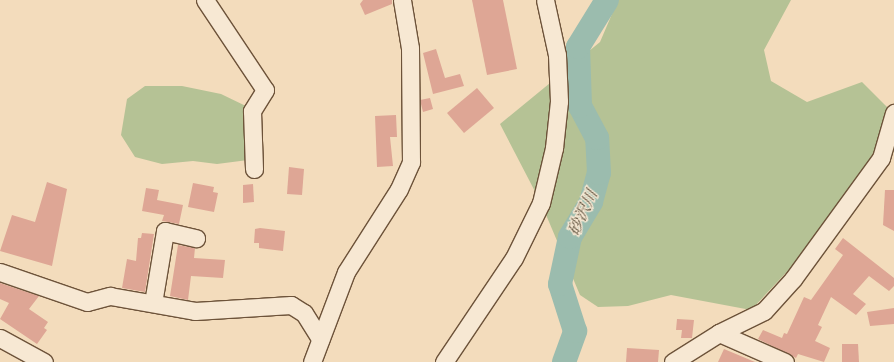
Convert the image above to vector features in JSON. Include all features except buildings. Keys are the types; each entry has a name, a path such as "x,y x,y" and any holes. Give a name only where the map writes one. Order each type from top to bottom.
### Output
{"street":[{"path":"205,0 265,90 252,111 254,168"},
{"path":"312,362 346,272 399,189 411,162 410,48 402,0"},
{"path":"444,362 514,258 541,203 554,148 559,101 557,55 545,0"},
{"path":"673,362 719,333 764,311 888,157 894,113"},
{"path":"153,303 165,231 196,238"},
{"path":"0,272 87,302 110,296 195,311 291,305 304,313 320,339"},
{"path":"719,333 785,362"},
{"path":"0,338 44,362"}],"green space":[{"path":"618,0 791,0 764,50 771,81 807,102 862,82 894,114 841,214 751,310 671,295 628,306 598,307 580,295 541,203 500,124 600,42"},
{"path":"145,86 182,86 221,94 250,108 248,160 217,164 193,161 162,164 135,157 121,135 127,99"}],"waterway":[{"name":"砂沢川","path":"564,362 575,331 560,284 570,237 591,202 599,173 597,138 580,106 578,47 607,0"}]}
